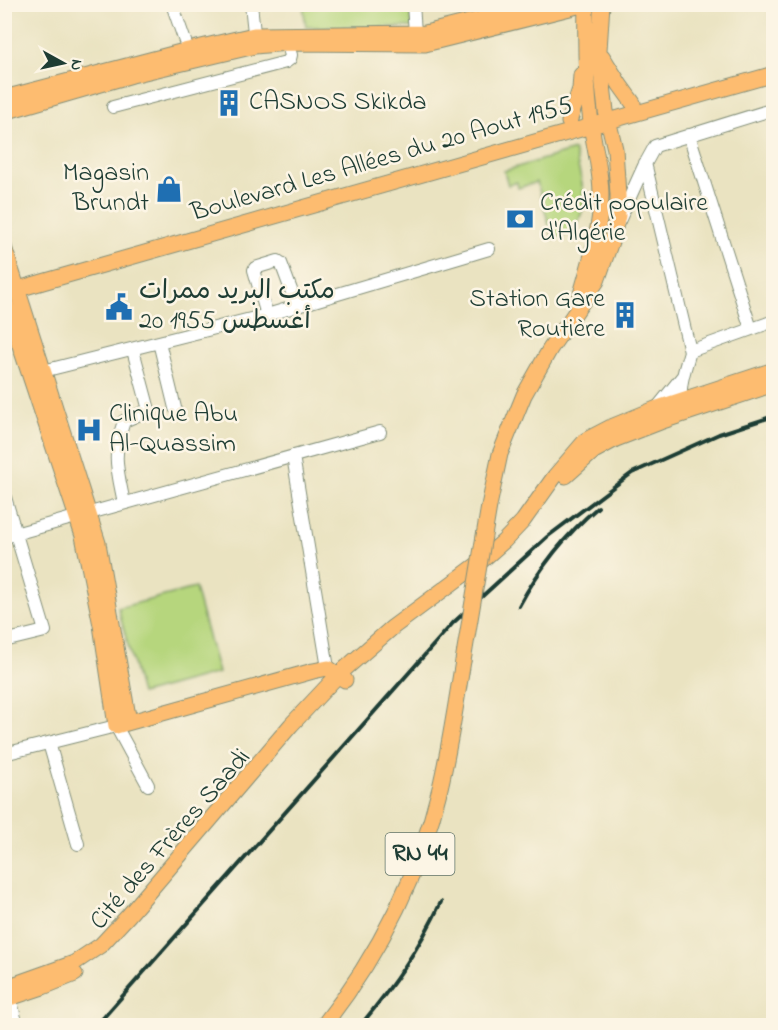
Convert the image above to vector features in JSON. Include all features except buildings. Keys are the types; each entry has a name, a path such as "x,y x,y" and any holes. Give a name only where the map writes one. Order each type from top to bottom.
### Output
{"main road":[{"path":"4,112 255,40 287,44 425,44 542,4"},
{"path":"4,98 188,50 255,40 425,33 586,4 585,42 590,120 597,155 601,197 593,252 576,310"},
{"path":"602,4 599,50 607,116 615,149"},
{"path":"585,42 579,89 568,127 586,139 597,155"},
{"path":"599,50 633,103"},
{"name":"Boulevard Les Allées du 20 Aout 1955","path":"607,116 633,103 774,64"},
{"name":"Boulevard Les Allées du 20 Aout 1955","path":"9,288 590,120 607,116 624,116 774,74"},
{"path":"576,310 597,281 614,236 618,216 615,126 624,116"},
{"name":"Cité des Frères Saadi","path":"4,247 9,288 82,515 83,536 123,724"},
{"name":"RN 44","path":"323,1026 360,975 384,933 415,869 442,781 498,461 515,414 541,364 576,310"},
{"path":"541,498 605,444 774,370"},
{"path":"541,498 555,476 586,440 611,427 656,409 683,408 774,384"},
{"name":"Cité des Frères Saadi","path":"6,995 70,976 88,966 106,951 136,922 250,785 338,674 415,611 478,564 504,541 541,498"},
{"path":"123,724 313,670 338,674"}],"street":[{"path":"172,4 188,50"},
{"path":"251,4 255,40"},
{"path":"413,4 415,33"},
{"path":"113,107 286,62 291,55 287,44"},
{"path":"614,236 645,162 655,146 774,109"},
{"path":"688,135 752,329"},
{"path":"645,162 690,351 682,377 683,408"},
{"path":"37,373 267,315 489,249"},
{"path":"267,315 254,270 278,261 281,263 297,306"},
{"path":"690,351 774,321"},
{"path":"159,342 175,408"},
{"path":"124,503 116,460 118,438 124,421 149,410 133,350"},
{"path":"656,409 682,377"},
{"path":"10,535 380,432"},
{"path":"293,456 338,674"},
{"path":"4,494 10,535 45,631 4,641"},
{"path":"4,754 123,724"},
{"name":"Cité des Frères Saadi","path":"123,724 148,785"},
{"path":"49,743 78,844"},
{"name":"Cité des Frères Saadi","path":"6,995 17,1026"}],"green space":[{"path":"303,5 410,5 412,27 306,27"},
{"path":"574,150 582,181 582,213 570,232 553,239 537,182 518,188 517,182 508,185 504,171"},
{"path":"195,588 218,673 141,694 118,608"}],"railway":[{"path":"96,1026 453,623 547,537 632,473 719,434 774,416"},
{"path":"519,606 535,578 554,553 574,529 598,507"},
{"path":"360,1026 405,967 441,902"}],"place":[{"name":"CASNOS Skikda","path":"229,103"},
{"name":"Magasin Brundt","path":"169,189"},
{"name":"Crédit populaire d'Algérie","path":"520,219"},
{"name":"مكتب البريد ممرات 20 أغسطس 1955","path":"119,307"},
{"name":"Station Gare Routière","path":"625,315"},
{"name":"Clinique Abu Al-Quassim","path":"89,430"}]}
